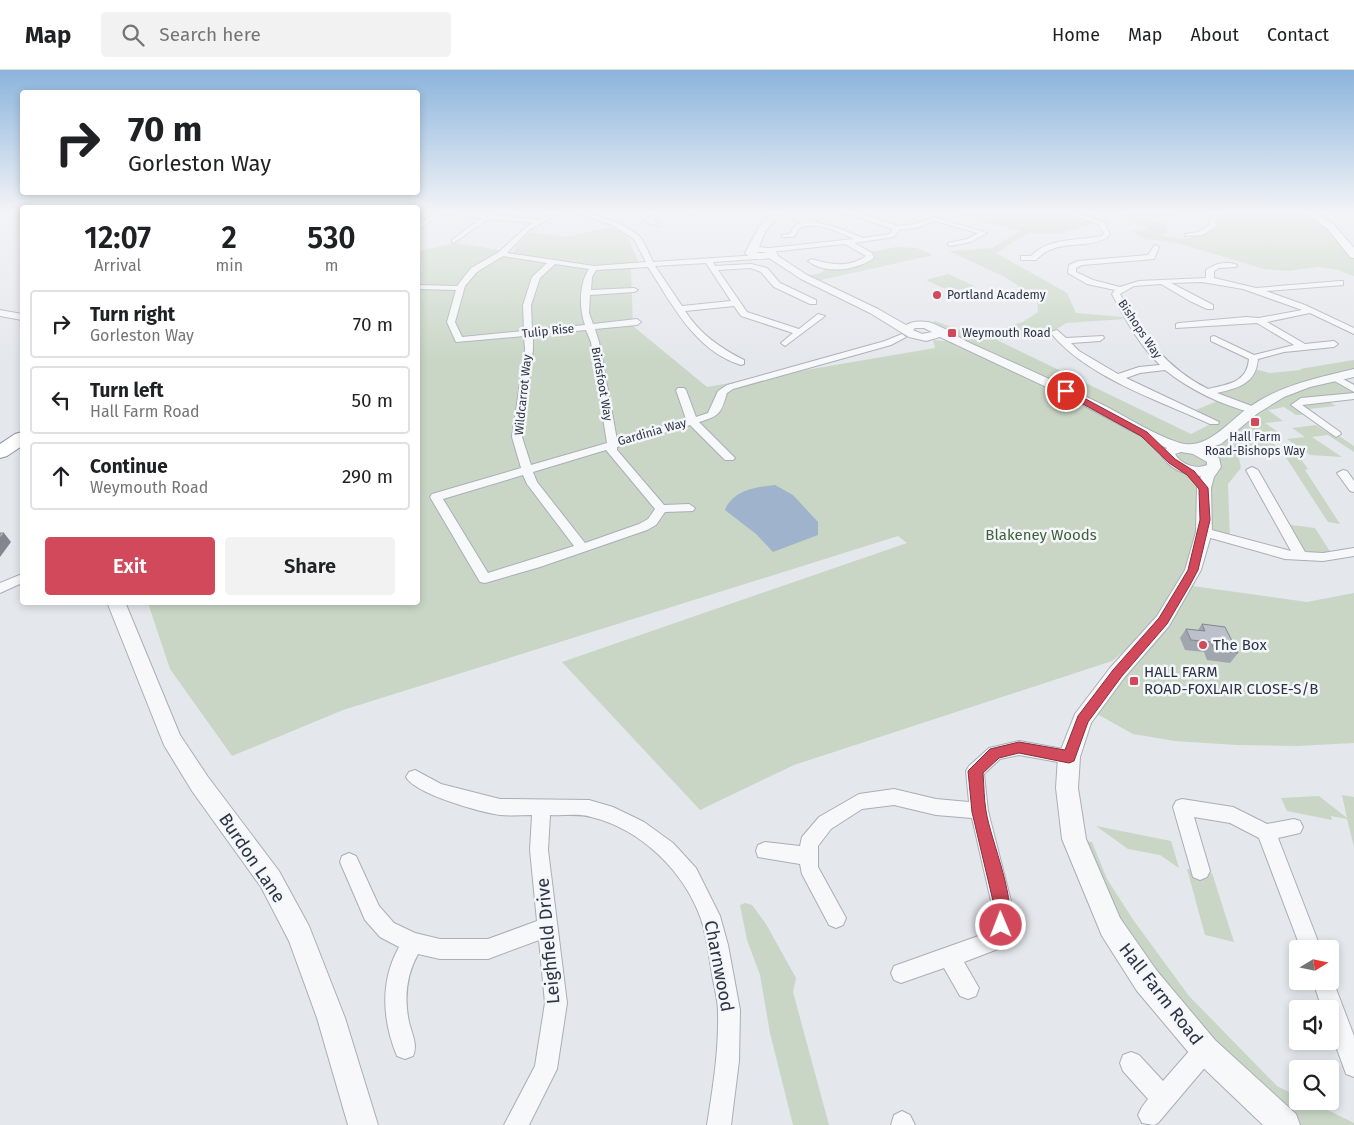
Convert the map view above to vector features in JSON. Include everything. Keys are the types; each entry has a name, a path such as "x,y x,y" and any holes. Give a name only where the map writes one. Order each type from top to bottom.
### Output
{"highway":[{"path":"0,441 20,428"},
{"path":"0,452 20,439"}],"street":[{"path":"420,287 460,288 474,270 489,261"},
{"path":"548,261 594,268 690,261"},
{"path":"649,261 692,328 718,350 741,362"},
{"path":"709,261 746,316 800,332"},
{"path":"776,261 796,275 892,320 909,331"},
{"path":"812,261 825,269 860,261"},
{"path":"1102,261 1082,263 1069,268 1072,273 1079,277 1120,289"},
{"name":"Wildcarrot Way","path":"553,262 536,276 527,305 529,350 517,437 531,482 582,548"},
{"path":"1210,280 1210,270 1226,264"},
{"path":"714,268 756,267 764,270 777,285 813,302"},
{"name":"Birdsfoot Way","path":"594,268 588,277 585,313 588,327 595,342 612,443 611,450 661,509"},
{"path":"1255,291 1274,287 1337,283 1325,279"},
{"name":"Bishops Way","path":"1252,410 1195,386 1167,367 1151,349 1125,311 1116,294 1120,289 1135,283 1162,281 1210,280 1235,284 1309,311 1354,331"},
{"path":"1162,281 1193,299 1210,306"},
{"path":"767,286 777,285"},
{"name":"Tulip Rise","path":"460,288 451,322 459,340 637,322"},
{"path":"586,293 634,290"},
{"path":"1183,300 1193,299"},
{"path":"680,309 736,303"},
{"path":"1179,326 1200,326 1246,320 1259,321 1309,311"},
{"path":"0,314 20,317"},
{"path":"785,343 821,316"},
{"path":"1259,321 1301,345"},
{"path":"692,421 712,415 718,406 723,391 730,387 888,343 909,331 929,325 934,334 958,342 1051,384 1096,406 1144,434 1171,445 1201,452 1209,472"},
{"path":"1054,332 1076,353 1116,378 1214,422"},
{"path":"1063,341 1100,338"},
{"path":"1214,339 1229,344 1254,358 1279,349 1301,345 1334,344"},
{"path":"730,356 740,352"},
{"path":"1207,392 1242,383 1250,377 1254,369 1254,358"},
{"path":"1116,378 1139,370 1167,367"},
{"path":"1169,457 1168,454 1174,449 1187,449 1216,441 1252,410 1280,394 1334,377 1354,373"},
{"path":"1334,377 1354,389"},
{"name":"Gardinia Way","path":"681,390 692,421 729,458"},
{"path":"1336,434 1296,405 1301,401 1354,396"},
{"name":"Gardinia Way","path":"612,443 692,421"},
{"path":"1144,434 1178,465 1209,472"},
{"name":"Hall Farm Road","path":"1216,441 1210,452 1204,532 1193,570 1163,621 1117,673 1082,720 1069,757 1067,788 1074,839 1111,927 1147,981 1205,1050 1285,1125"},
{"path":"612,443 436,496 485,579 643,527 652,522 661,509 689,508"},
{"path":"1252,470 1301,557"},
{"path":"1343,473 1354,489"},
{"path":"1204,532 1285,555 1324,557 1354,552"},
{"path":"0,588 20,579"},
{"name":"Burdon Lane","path":"117,605 171,739 200,784 270,879 300,935 331,1018 363,1125"},
{"path":"901,973 991,942 1001,925 1001,901 979,812 976,771 995,753 1019,748 1069,757"},
{"name":"Charnwood","path":"415,776 437,790 500,807 541,809 589,808 613,815 638,828 666,849 689,874 710,916 718,945 729,1010 728,1061 719,1125"},
{"path":"836,918 809,868 809,843 826,823 859,802 894,798 936,807 979,812"},
{"path":"1200,871 1182,807 1234,815 1266,832 1294,827"},
{"name":"Leighfield Drive","path":"516,1125 546,1070 556,1003 539,850 541,809"},
{"path":"1266,832 1308,940"},
{"path":"765,851 809,856"},
{"path":"349,862 372,913 387,930 412,943 440,949 488,949 547,927"},
{"path":"404,1048 397,1020 396,990 399,971 412,943"},
{"path":"949,957 968,988"},
{"path":"1327,990 1353,1057"},
{"path":"1131,1063 1157,1107 1205,1050"}],"green space":[{"name":"Blakeney Woods","path":"420,261 638,261 639,263 609,266 631,269 633,326 707,387 935,348 933,340 957,342 927,326 935,321 976,336 1023,322 1038,312 1037,298 1005,277 971,261 1011,261 1067,293 1076,313 1122,317 1124,319 1066,323 1059,328 1042,334 997,340 1191,434 1213,423 1191,412 1222,399 1207,392 1243,383 1254,369 1270,373 1301,370 1354,360 1354,373 1335,376 1354,389 1354,396 1325,400 1336,406 1309,409 1317,414 1296,415 1284,407 1268,410 1283,421 1265,423 1278,432 1261,435 1287,454 1297,454 1308,469 1305,470 1340,524 1328,522 1283,453 1237,449 1241,468 1228,484 1230,540 1204,532 1185,585 1307,602 1354,593 1354,743 1297,746 1175,741 1133,734 1090,710 1160,623 1112,661 794,765 700,810 562,662 907,543 898,536 343,710 232,756 170,669 149,605 420,605","holes":["1216,442 1209,454 1203,487 1195,472 1163,452 1157,443 1193,447"]},
{"path":"859,261 905,261 816,281 806,276 821,273 827,267 838,267"},
{"path":"1238,261 1354,261 1354,276 1338,270 1319,267 1286,271 1264,269"},
{"path":"948,274 975,286 952,292 926,280"},
{"path":"1316,425 1330,434 1336,434 1354,446 1354,452 1328,435 1312,437 1342,457 1310,455 1287,439 1305,437 1292,428"},
{"path":"1180,453 1195,454 1206,461 1206,465 1192,466 1178,459 1177,456"},
{"path":"1283,524 1315,528 1333,556 1301,557"},
{"path":"1342,795 1354,797 1354,847 1347,819 1331,816 1332,820 1287,811 1281,798 1319,796 1347,818"},
{"path":"1096,826 1171,841 1179,868 1160,855 1128,849"},
{"path":"1074,839 1092,842 1107,879 1134,921 1189,996 1277,1086 1289,1092 1289,1110 1327,1110 1354,1123 1354,1125 1285,1125 1147,981"},
{"path":"1187,869 1212,873 1234,942 1205,935"},
{"path":"745,903 752,905 766,924 796,978 793,992 829,1125 793,1125 770,1033 760,975 747,940 740,905"}],"water":[{"path":"775,485 793,495 818,522 818,535 773,552 756,534 725,510 729,503 739,494 760,487"}],"building":[{"path":"1202,624 1225,627 1238,653 1214,650 1211,642 1191,640 1186,629 1205,631"}],"place":[{"name":"Portland Academy","path":"937,295"},
{"name":"Weymouth Road","path":"952,333"},
{"name":"Hall Farm Road-Bishops Way","path":"1255,422"},
{"name":"The Box","path":"1203,645"},
{"name":"HALL FARM ROAD-FOXLAIR CLOSE-S/B","path":"1134,681"}],"route":[{"path":"1001,925 1001,901 979,812 976,771 995,753 1019,748 1069,757 1082,720 1117,673 1163,621 1193,570 1204,532 1204,488 1196,478 1185,468 1172,461 1163,450 1144,434 1066,391"}]}
